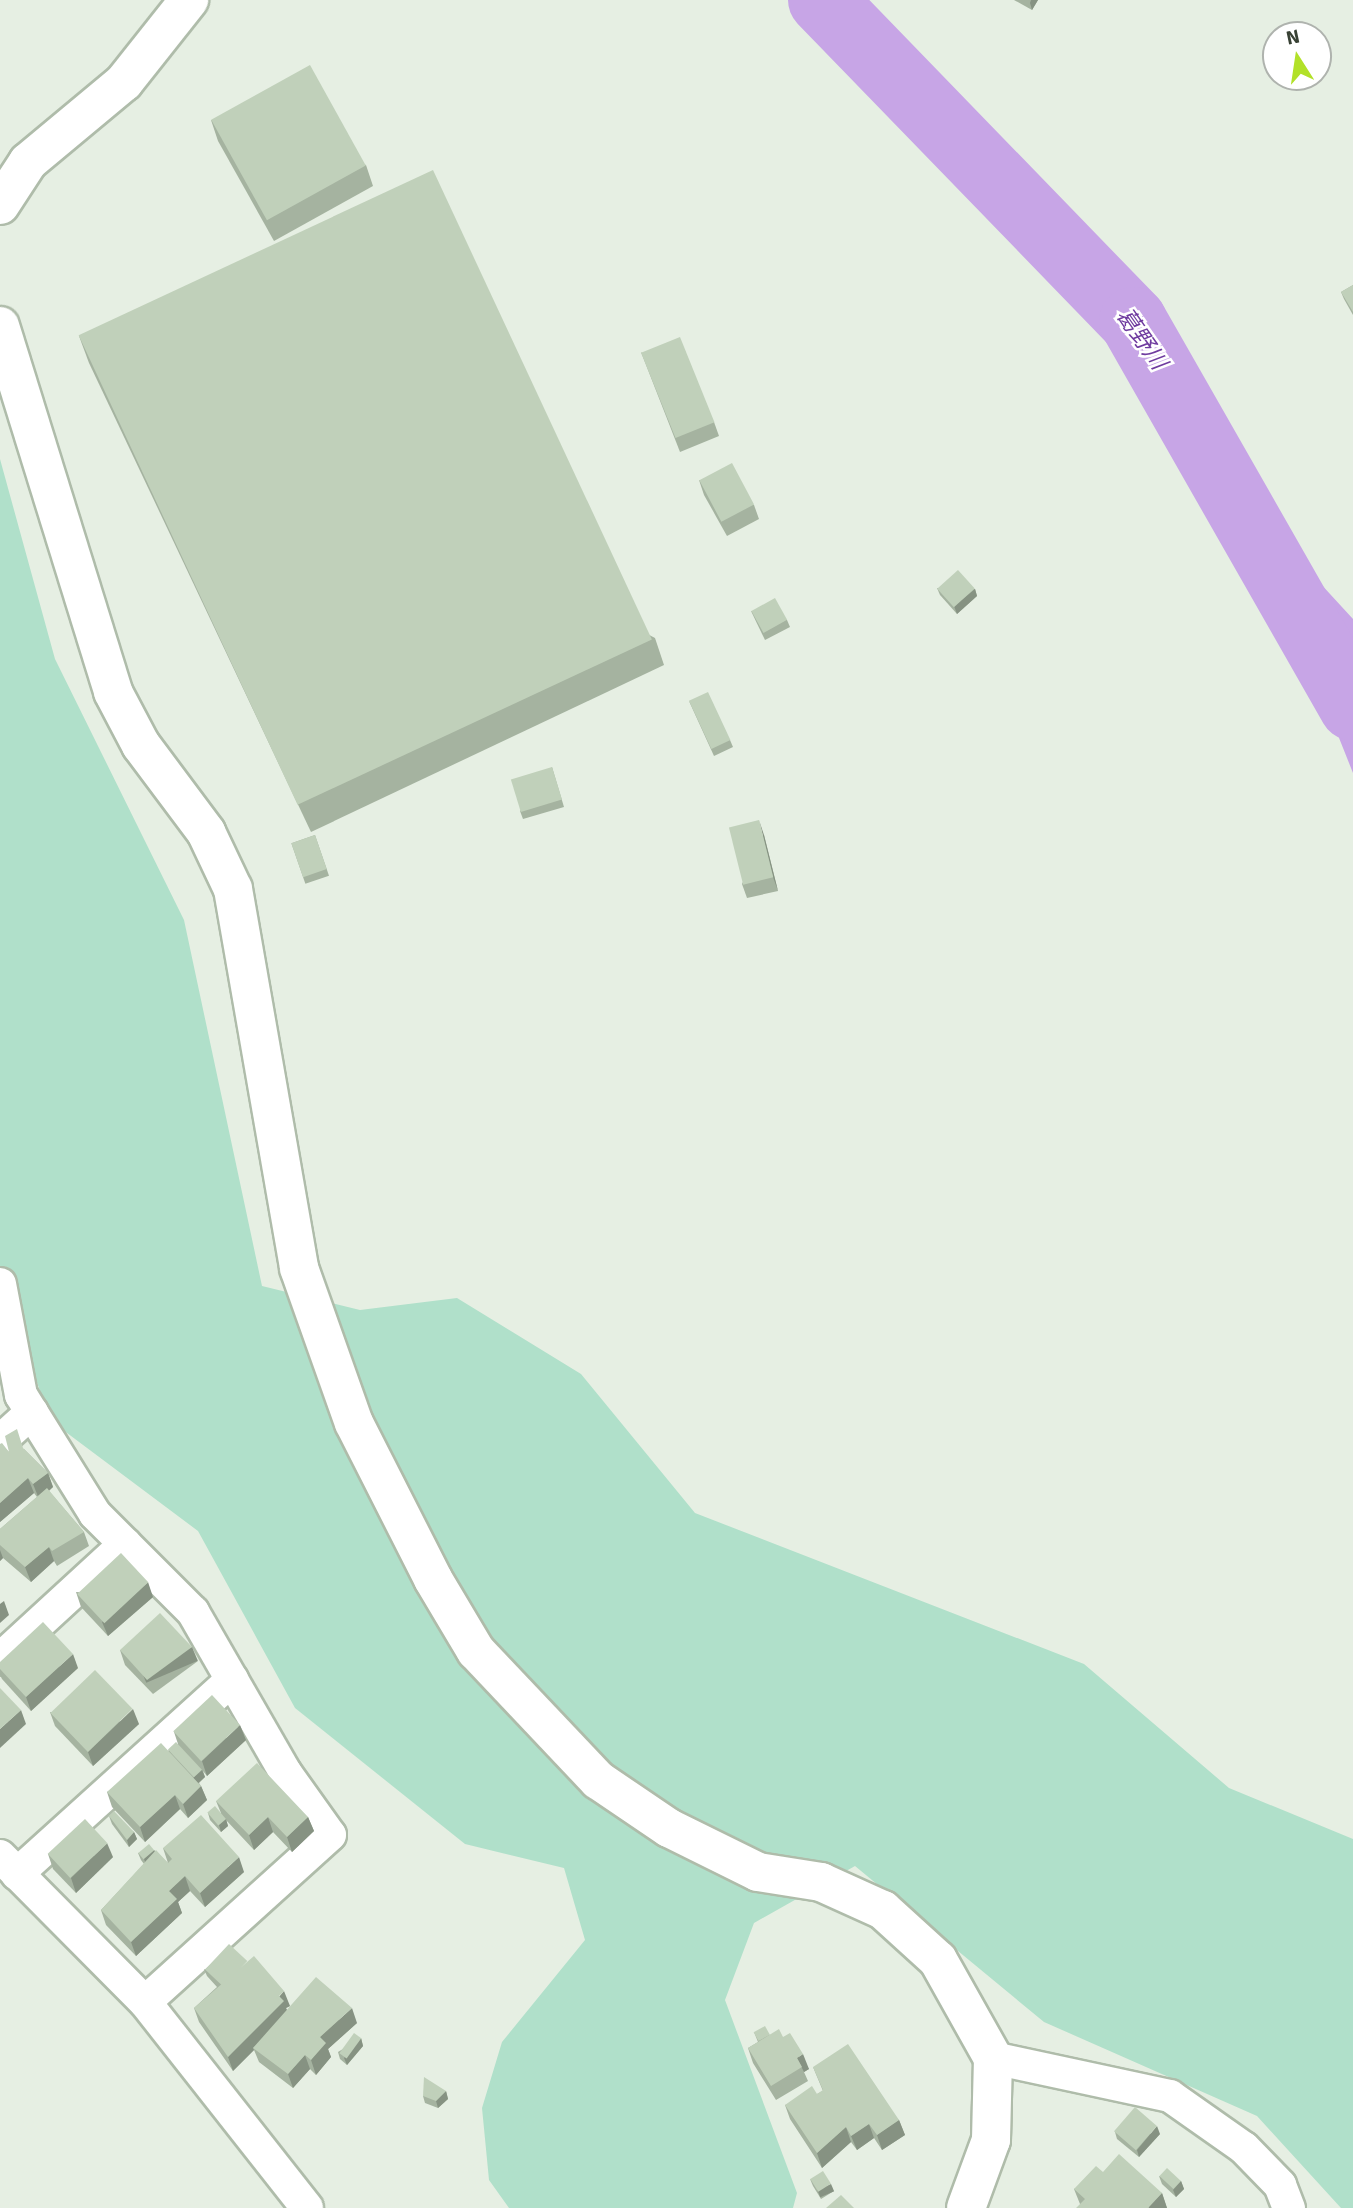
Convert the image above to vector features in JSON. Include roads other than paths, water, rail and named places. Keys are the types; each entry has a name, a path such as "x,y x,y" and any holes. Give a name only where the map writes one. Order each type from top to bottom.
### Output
{"street":[{"path":"0,205 51,138 149,56 189,0"},
{"path":"0,326 113,692 141,746 206,832 233,889 299,1268 355,1423 433,1579 475,1651 598,1780 669,1828 758,1872 821,1882 883,1910 937,1960 993,2058 992,2140 966,2208"},
{"path":"0,1283 21,1395 95,1514 193,1612 232,1680 330,1836 145,2001"},
{"path":"0,1441 32,1412"},
{"path":"0,1659 125,1544"},
{"path":"232,1680 8,1865 145,2001 307,2208"},
{"path":"993,2058 1170,2096 1244,2148 1280,2185 1289,2208"}],"waterway":[{"name":"葛野川","path":"822,0 1133,321 1353,707"}]}
